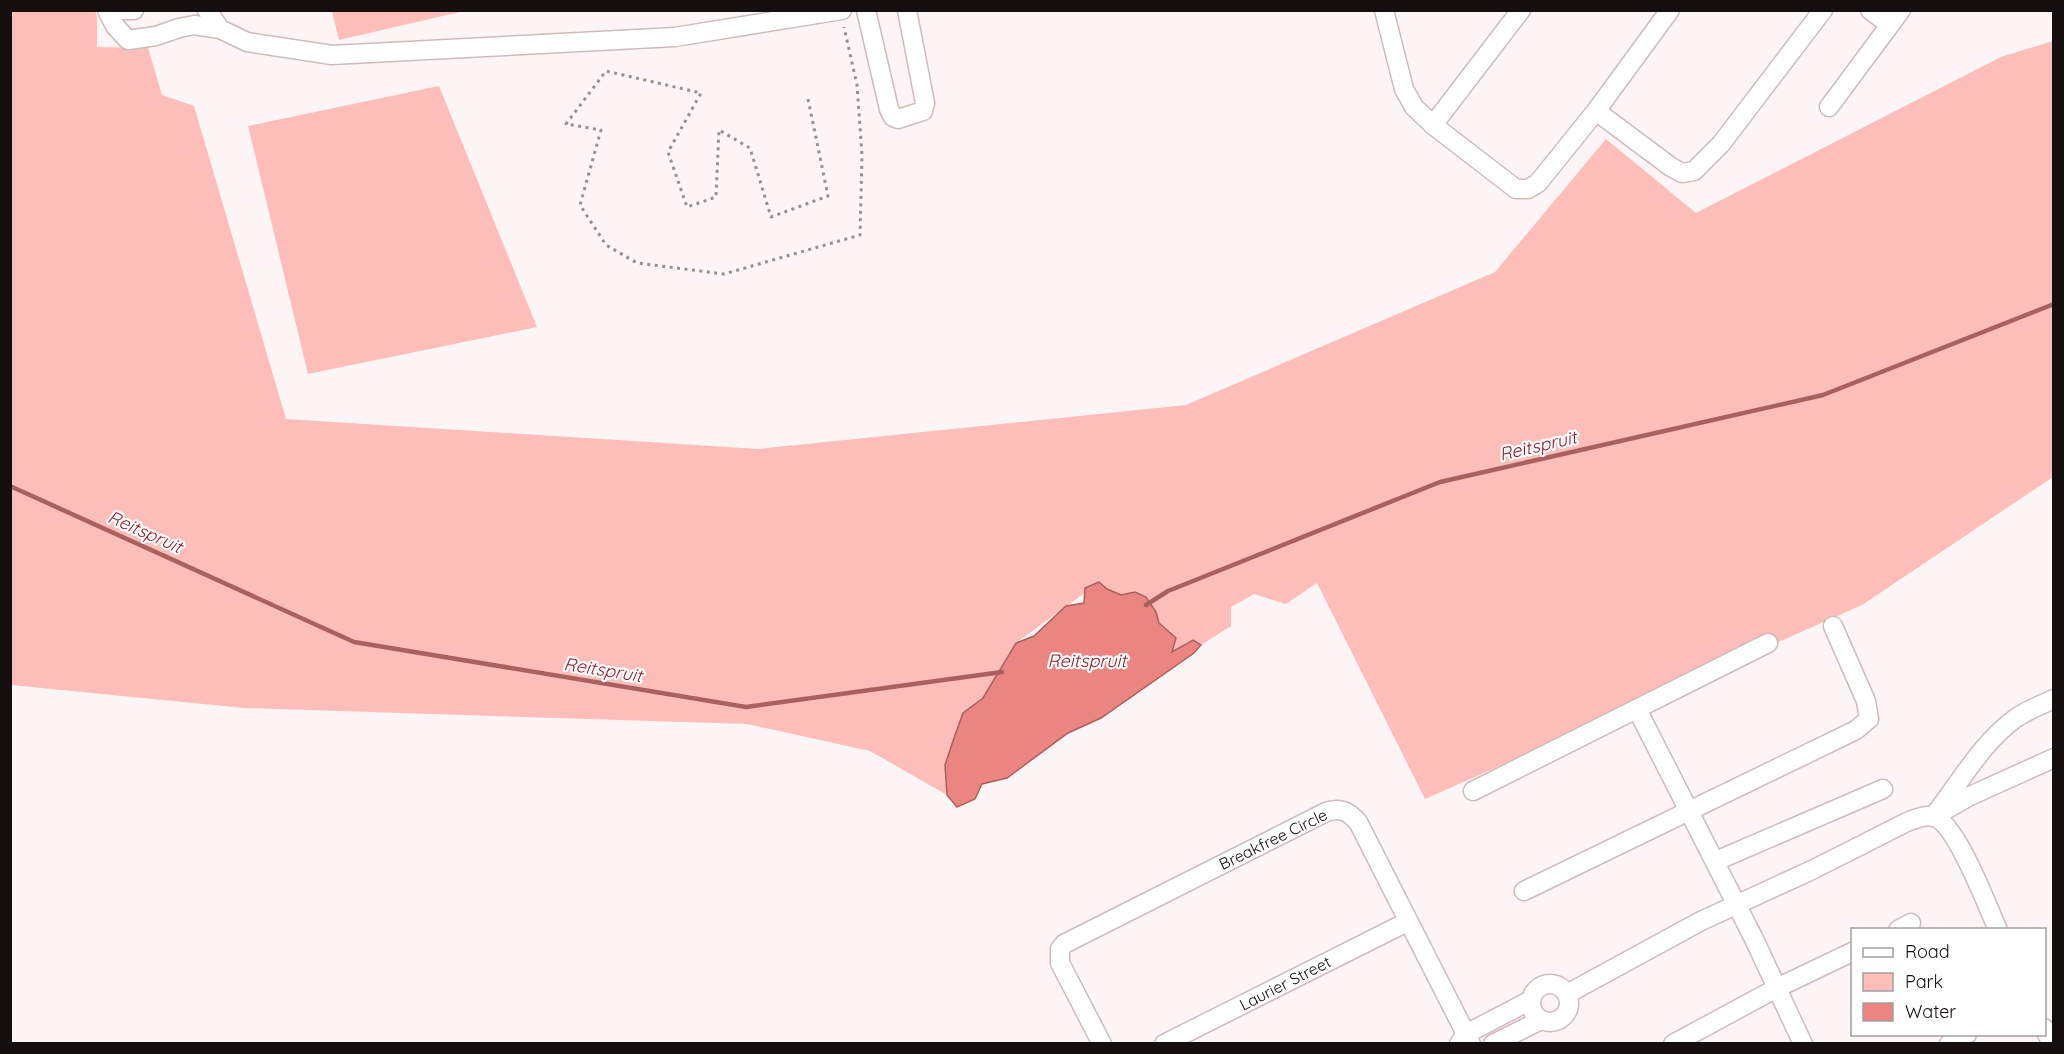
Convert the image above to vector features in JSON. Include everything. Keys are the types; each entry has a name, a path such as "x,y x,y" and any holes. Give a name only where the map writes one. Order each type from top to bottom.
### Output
{"street":[{"path":"106,10 115,26 128,40 156,36 194,25 220,29 247,42 332,55 675,38 841,11"},
{"path":"118,10 134,10"},
{"path":"207,10 220,29"},
{"path":"866,10 889,109 893,117 898,119 923,111 925,103 907,10"},
{"path":"1384,10 1404,89 1414,107 1433,125 1516,189 1528,189 1538,183 1596,111 1670,10"},
{"path":"1433,125 1521,10"},
{"path":"1596,111 1671,167 1682,173 1694,171 1721,144 1822,10"},
{"path":"1829,106 1895,18 1870,10"},
{"path":"1524,891 1856,730 1869,719 1866,701 1833,626"},
{"path":"1473,791 1767,644"},
{"path":"1933,817 1981,753 2001,731 2017,717 2054,699"},
{"path":"1637,709 1716,861 1803,1044"},
{"path":"1933,817 1970,796 2054,758"},
{"path":"1716,861 1883,789"},
{"name":"Breakfree Circle","path":"1102,1044 1060,963 1060,949 1064,944 1326,812 1340,809 1350,814 1358,822 1465,1040"},
{"path":"1567,994 1736,905 1923,816 1942,821 1949,829 1963,853 1997,928"},
{"name":"Laurier Street","path":"1164,1044 1407,922"},
{"path":"1673,1044 1777,988 1851,952"},
{"path":"1493,1044 1541,1020 1554,1021 1565,1014 1569,1001 1567,994 1558,986 1546,984 1536,989 1531,1000 1533,1012 1541,1020"},
{"path":"1465,1040 1531,1000"},
{"path":"1948,1044 1964,1036"}],"path":[{"path":"808,99 828,196 771,217 750,148 719,130 716,197 687,207 668,152 701,93 606,71 566,124 602,130 580,205 606,245 637,263 724,274 860,235 862,155 857,85 841,11"}],"green space":[{"path":"464,10 339,40 332,11"},
{"name":"Reitspruit","path":"10,11 95,11 97,47 148,48 162,95 194,106 286,419 758,449 1186,405 1495,272 1606,139 1696,213 2001,57 2053,41 2053,477 1862,605 1425,799 1317,583 1286,604 1254,594 1231,607 1231,626 1201,645 1171,653 1098,583 1016,643 1003,664 947,795 870,751 747,724 244,708 11,685"},
{"path":"439,86 537,327 308,374 248,126"}],"water":[{"name":"Reitspruit","path":"1099,582 1107,589 1121,595 1135,592 1146,597 1156,612 1159,623 1176,638 1172,652 1193,640 1201,645 1194,653 1101,718 1068,733 1007,778 982,784 975,799 957,807 947,795 945,765 963,713 983,698 1016,643 1034,636 1066,606 1084,603 1085,588"}],"waterway":[{"name":"Reitspruit","path":"1146,605 1168,591 1440,482 1823,395 2054,304"},
{"name":"Reitspruit","path":"10,486 354,642 746,707 1002,672"}]}
